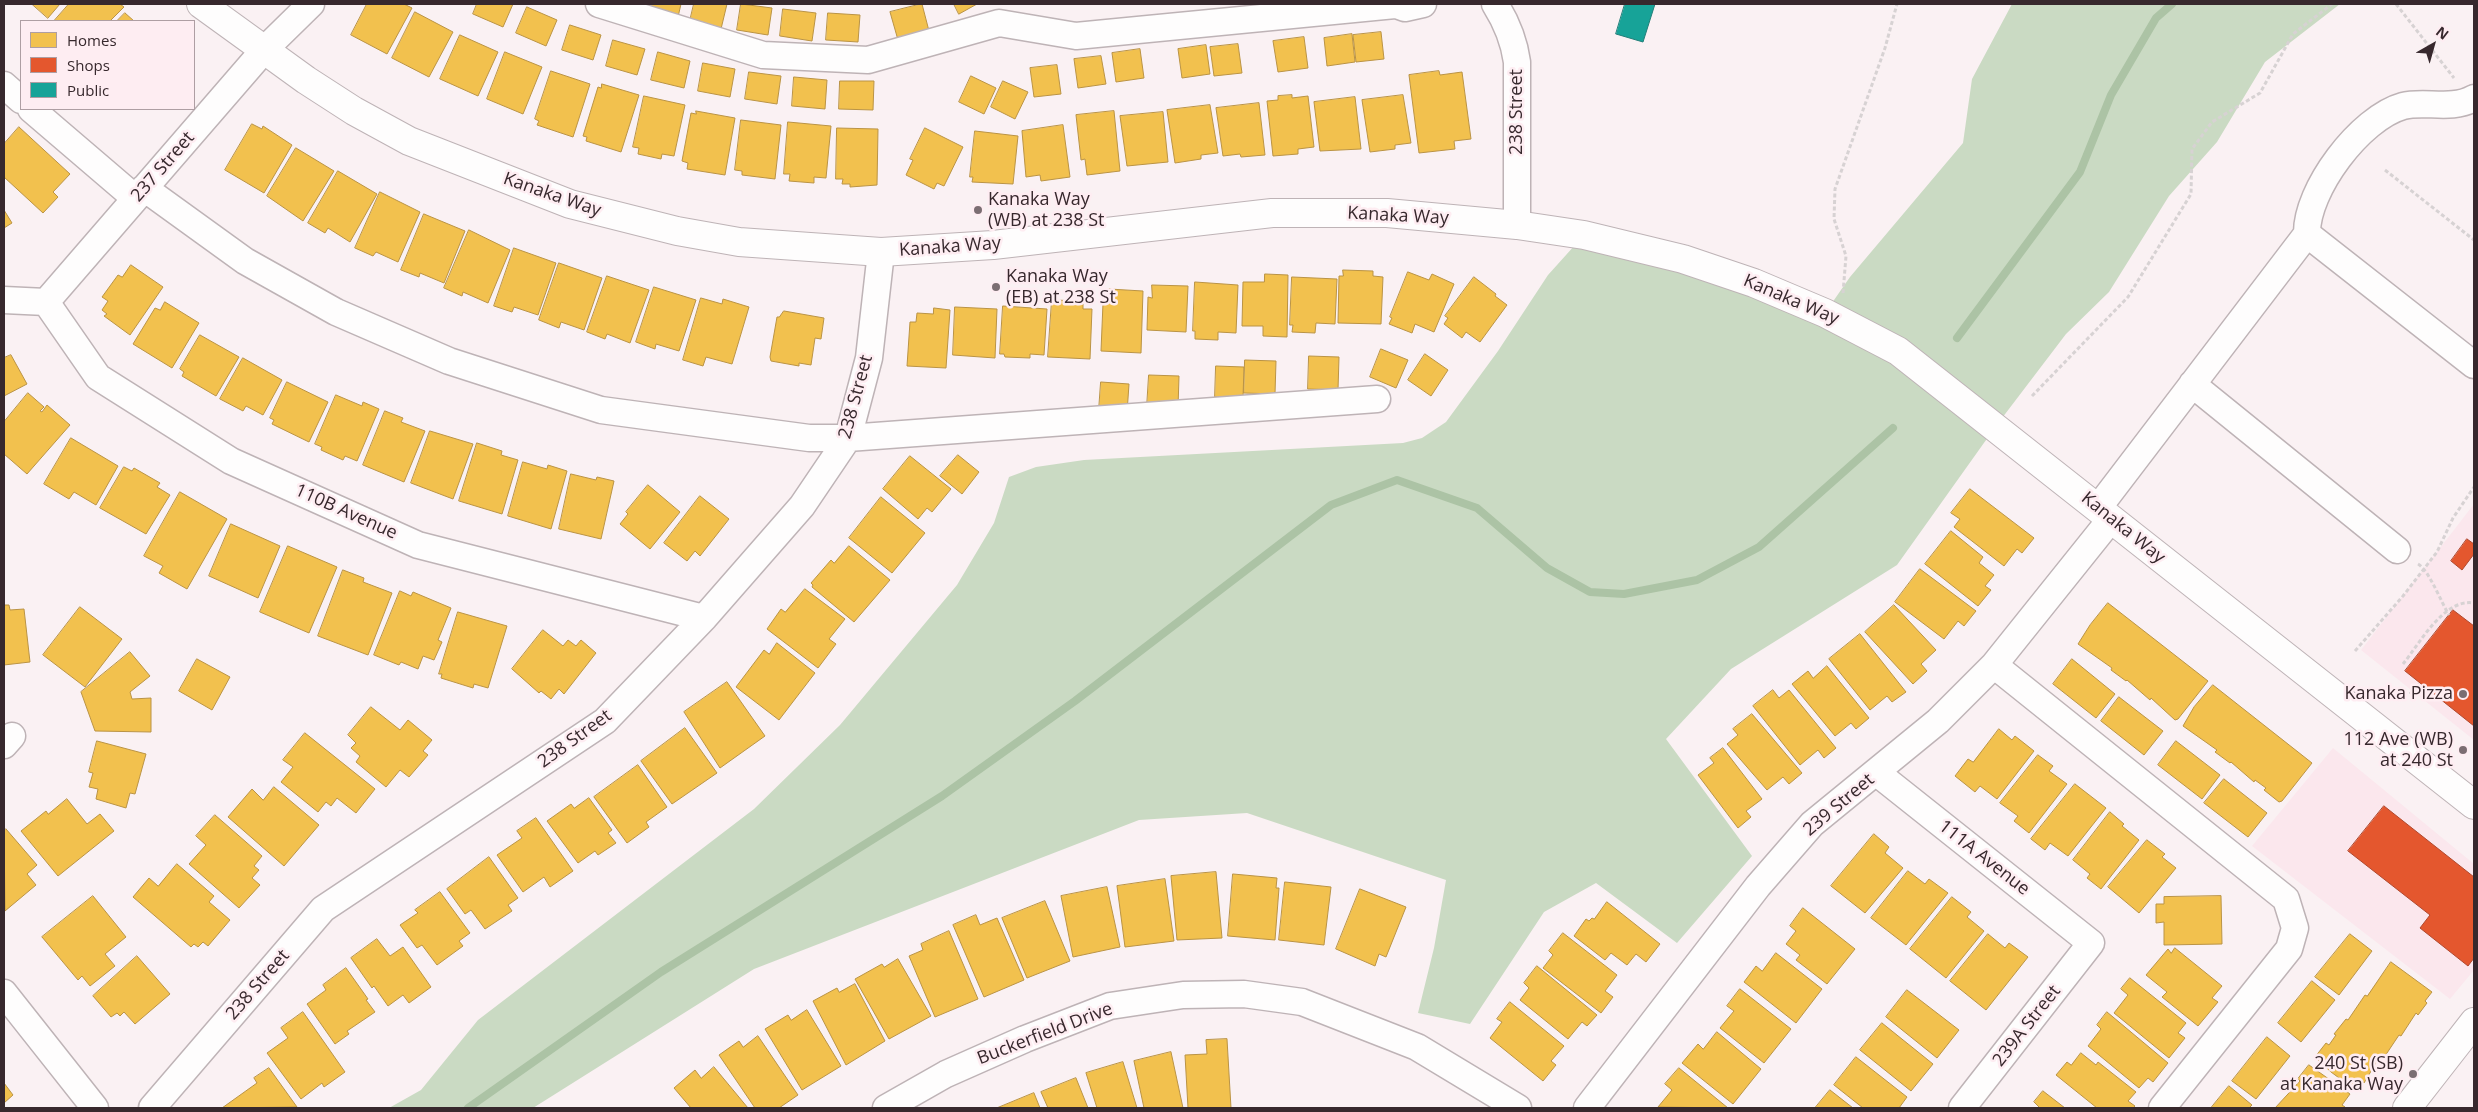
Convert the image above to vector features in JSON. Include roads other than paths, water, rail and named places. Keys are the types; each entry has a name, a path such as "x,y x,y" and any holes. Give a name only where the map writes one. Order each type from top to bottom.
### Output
{"main road":[{"name":"Kanaka Way","path":"201,4 264,50 354,111 409,141 570,204 677,231 738,242 881,252 994,245 1272,214 1387,213 1517,226 1584,235 1683,259 1754,283 1834,317 1898,350 2474,805"},
{"path":"2408,1108 2474,1022"}],"street":[{"name":"237 Street","path":"46,302 264,50 311,4"},
{"path":"598,4 763,55 868,60 998,23 1076,36 1395,5 1405,8 1423,4"},
{"name":"238 Street","path":"1495,4 1507,23 1514,43 1517,62 1517,226"},
{"path":"4,85 20,99"},
{"path":"2473,100 2448,105 2403,106 2374,122 2335,162 2316,193 2306,219 2307,234 2474,365"},
{"path":"32,110 139,193 245,261 336,312 449,360 601,410 809,438 848,438 1376,400"},
{"name":"239 Street","path":"1587,1108 1764,879 1812,824 1877,773 1938,721 1994,665 2105,514 2192,384 2307,234"},
{"name":"238 Street","path":"152,1108 323,909 605,721 704,618 802,506 848,438 869,358 881,252"},
{"path":"4,300 46,302"},
{"name":"110B Avenue","path":"46,302 98,377 231,461 418,545 704,618"},
{"path":"2192,384 2397,550"},
{"path":"1994,665 2286,899 2295,928 2289,949 2162,1108"},
{"name":"111A Avenue","path":"1877,773 2091,943"},
{"name":"239A Street","path":"1962,1108 2091,943"},
{"path":"4,993 95,1108"},
{"name":"Buckerfield Drive","path":"886,1108 946,1074 1025,1039 1110,1006 1183,995 1244,994 1302,1002 1417,1048 1518,1108"}],"waterway":[{"path":"1957,338 2080,172 2111,95 2156,18 2172,4"},
{"path":"468,1108 661,972 942,796 1075,701 1331,505 1397,480 1477,508 1547,568 1590,592 1624,594 1697,580 1759,547 1893,428"}],"place":[{"name":"Kanaka Way (WB) at 238 St","path":"978,210"},
{"name":"Kanaka Way (EB) at 238 St","path":"996,287"},
{"name":"Kanaka Pizza","path":"2463,694"},
{"name":"112 Ave (WB) at 240 St","path":"2463,750"},
{"name":"240 St (SB) at Kanaka Way","path":"2413,1074"}]}
